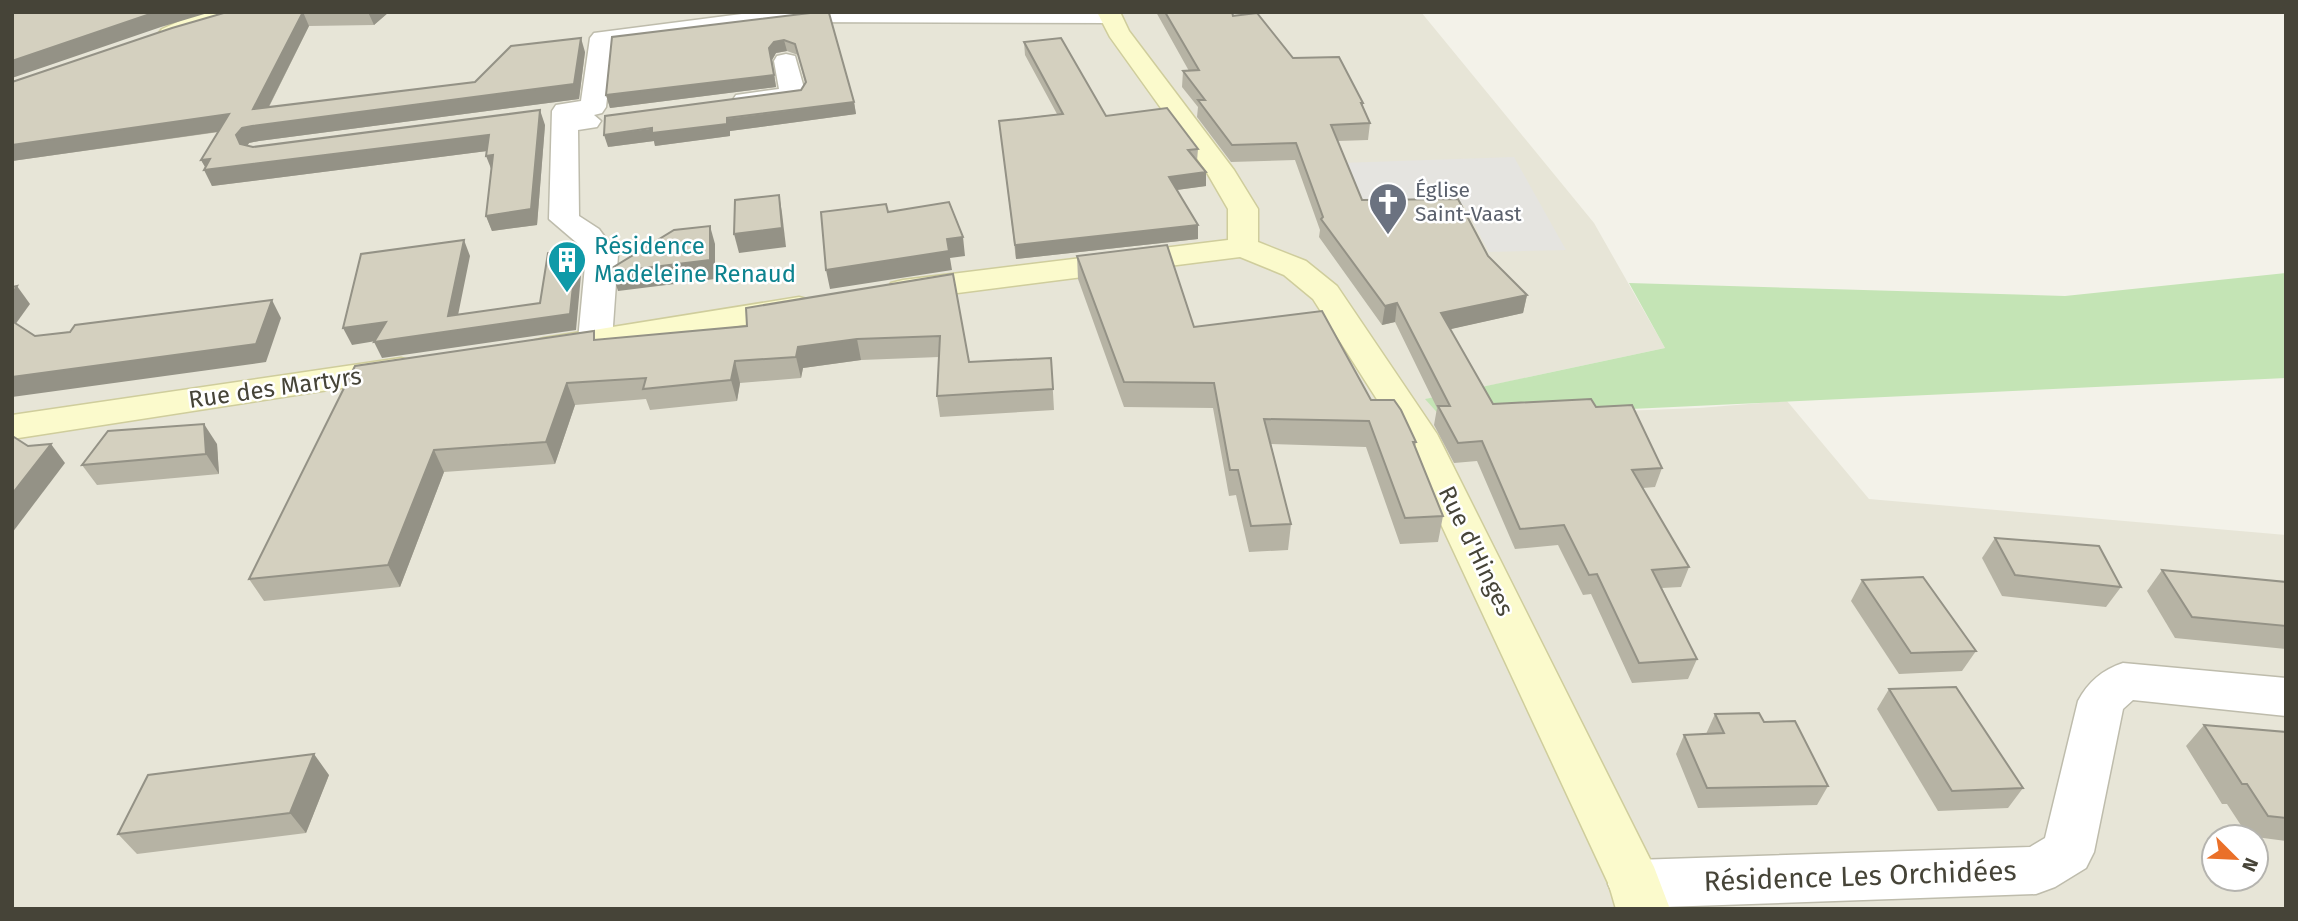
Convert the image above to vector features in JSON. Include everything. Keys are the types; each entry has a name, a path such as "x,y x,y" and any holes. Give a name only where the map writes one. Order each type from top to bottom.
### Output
{"street":[{"path":"170,34 220,12"},
{"path":"145,42 247,12"},
{"path":"556,116 593,107 602,38 792,15 1108,14 1118,32 1220,170 1243,209 1244,247 959,281 877,294"},
{"path":"725,103 793,95 786,61"},
{"path":"556,116 618,117"},
{"path":"556,116 564,219 588,236 602,255 595,340"},
{"name":"Rue d'Hinges","path":"1244,247 1295,268 1325,293 1418,434 1639,896"},
{"path":"513,352 836,301"},
{"name":"Rue des Martyrs","path":"12,427 432,365"},
{"name":"Résidence Les Orchidées","path":"1639,896 2036,870 2068,852 2101,701 2123,681 2286,696"}],"shaded area":[{"path":"12,12 1421,12 1594,223 1665,348 1426,399 1442,418 1699,408 1787,401 1869,499 2286,535 2286,909 12,909"},
{"path":"1514,157 1566,250 1489,252 1464,205 1356,207 1341,163"}],"green space":[{"path":"2286,273 2286,378 1442,418 1425,399 1665,348 1629,283 2065,296"}],"building":[{"path":"12,12 156,12 12,61"},
{"path":"227,12 303,12 253,109 475,82 511,46 581,38 574,84 252,126 242,128 236,135 240,144 253,147 540,110 531,209 486,216 493,155 486,156 489,135 204,170 210,159 201,160 229,114 12,145 12,82"},
{"path":"1165,12 1232,12 1233,16 1257,13 1293,58 1339,57 1363,103 1370,123 1331,125 1362,200 1458,199 1488,256 1527,295 1441,313 1493,404 1591,399 1596,407 1632,405 1662,468 1632,470 1689,567 1652,570 1697,659 1639,663 1597,574 1589,575 1564,525 1520,529 1482,441 1458,443 1438,406 1450,406 1397,303 1385,306 1321,219 1323,217 1296,143 1232,145 1198,100 1205,100 1183,71 1199,70"},
{"path":"829,13 854,102 727,118 727,124 652,133 652,128 604,135 605,116 801,90 806,82 795,44 784,40 774,42 769,48 774,75 606,95 612,37"},
{"path":"1061,38 1106,116 1167,108 1198,149 1188,150 1206,172 1169,177 1198,225 1015,245 999,121 1063,114 1024,42"},
{"path":"779,195 782,228 734,234 735,200"},
{"path":"949,202 963,237 947,239 949,251 826,270 821,212 886,204 888,212"},
{"path":"710,226 710,260 612,272 612,268 674,230"},
{"path":"464,240 448,316 540,303 548,253 577,248 570,314 374,342 386,322 343,328 361,254"},
{"path":"1167,245 1194,327 1322,311 1371,400 1394,400 1401,410 1416,442 1413,442 1443,516 1405,518 1369,421 1264,419 1291,524 1251,526 1238,470 1230,470 1214,383 1124,382 1077,256"},
{"path":"953,274 969,362 1051,358 1053,389 937,396 940,336 857,339 798,347 796,357 735,361 731,380 643,389 646,378 567,383 546,442 434,450 388,565 249,579 355,366 594,331 594,340 747,326 746,308"},
{"path":"272,300 256,344 12,377 12,321 35,336 70,332 75,325"},
{"path":"204,424 206,454 82,465 108,431"},
{"path":"14,437 28,446 51,444 12,494 12,439"},
{"path":"1995,538 2099,546 2121,587 2015,575"},
{"path":"2162,570 2286,582 2286,626 2192,617"},
{"path":"1923,577 1976,651 1911,653 1862,580"},
{"path":"1956,687 2023,788 1952,791 1889,689"},
{"path":"1759,713 1764,722 1795,721 1828,786 1707,788 1684,735 1724,733 1715,714"},
{"path":"2204,725 2286,732 2286,818 2268,816 2247,784 2242,784"},
{"path":"314,754 290,813 118,834 148,775"}],"place":[{"name":"Église Saint-Vaast","path":"1388,236"},
{"name":"Résidence Madeleine Renaud","path":"567,294"}]}
